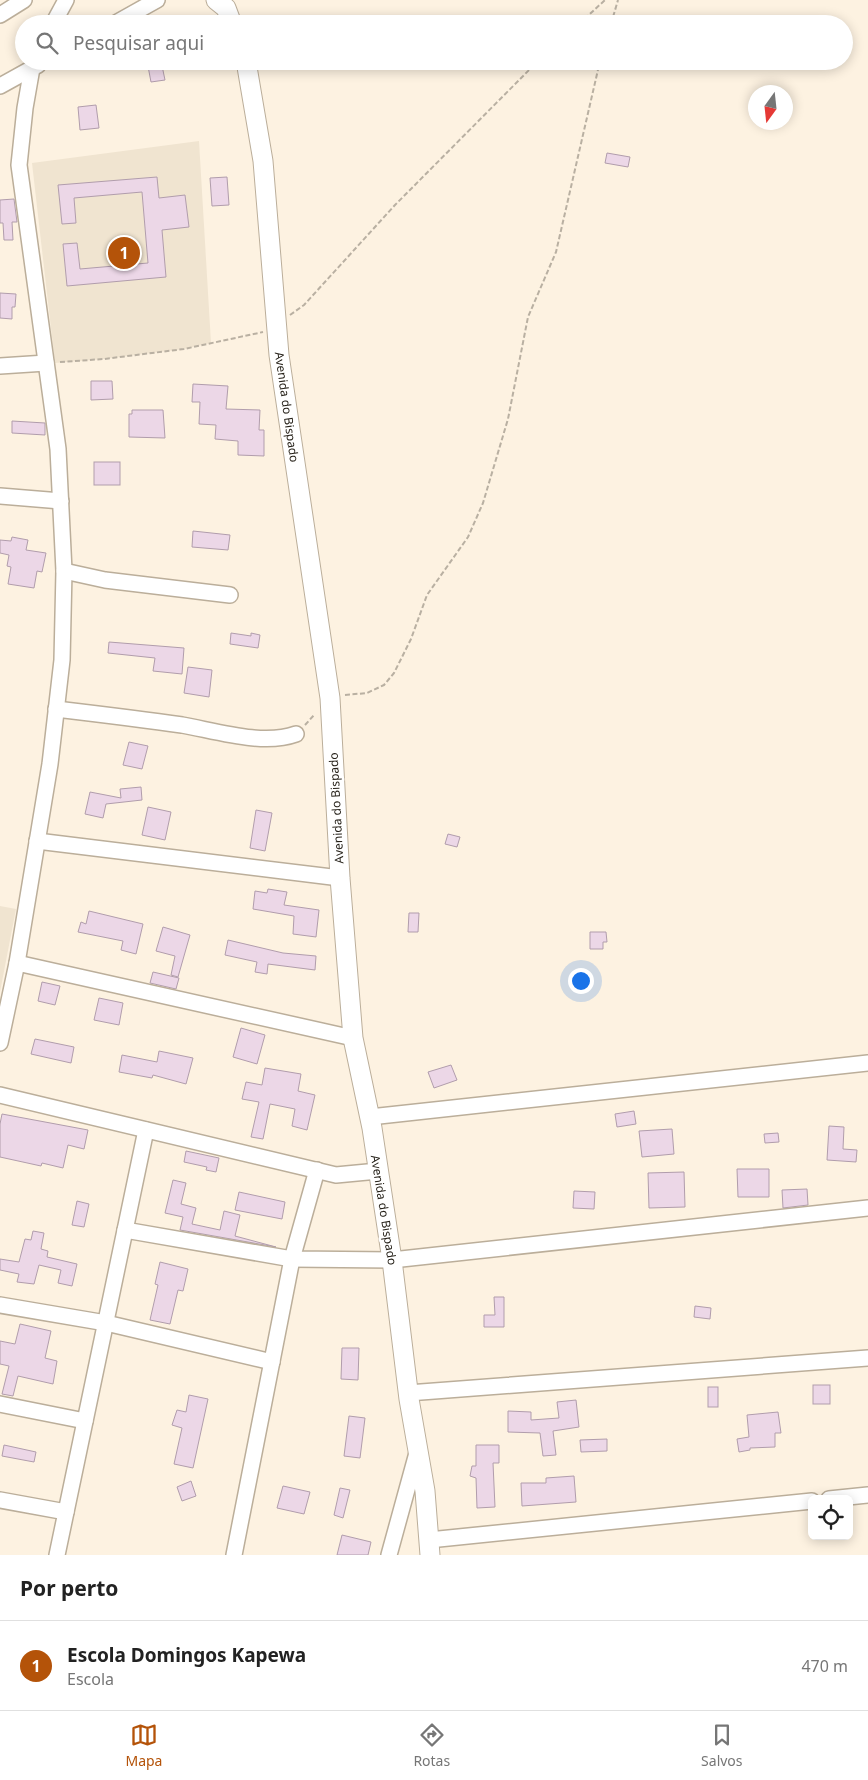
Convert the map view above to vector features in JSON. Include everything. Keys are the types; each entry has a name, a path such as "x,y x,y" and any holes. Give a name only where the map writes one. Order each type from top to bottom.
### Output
{"main road":[{"path":"216,0 226,8 229,15"},
{"name":"Avenida do Bispado","path":"248,70 263,161 279,355 330,698 340,878 353,1038 370,1117 392,1260 408,1393 425,1491 430,1548"}],"street":[{"path":"0,15 24,0"},
{"path":"58,15 66,0"},
{"path":"130,15 157,0"},
{"path":"0,86 26,70"},
{"path":"0,1043 17,963 38,841 50,764 62,660 64,571 58,450 19,165 25,108 35,70"},
{"path":"0,366 46,363"},
{"path":"0,496 61,501"},
{"path":"64,571 105,580 230,595"},
{"path":"56,709 181,725 250,737 283,739 296,734"},
{"path":"38,841 340,878"},
{"path":"17,963 353,1038"},
{"path":"370,1117 868,1062"},
{"path":"0,1095 336,1175 378,1171"},
{"path":"57,1555 146,1130"},
{"path":"234,1555 292,1259 317,1170"},
{"path":"125,1230 292,1259 392,1260 868,1208"},
{"path":"0,1305 106,1323 272,1362"},
{"path":"408,1393 868,1358"},
{"path":"0,1404 85,1421"},
{"path":"390,1555 418,1449"},
{"path":"853,1497 868,1495"},
{"path":"0,1500 66,1512"},
{"path":"430,1548 808,1501"}],"path":[{"path":"589,15 605,0"},
{"path":"614,15 618,0"},
{"path":"46,363 104,359 184,349 264,332 277,325 304,305 395,205 529,70"},
{"path":"296,734 322,704 330,698 340,695 367,693 384,684 394,673 411,639 427,595 468,537 483,503 508,419 528,317 556,252 598,70"}],"shaded area":[{"path":"199,141 211,343 184,349 55,363 32,163"},
{"path":"0,906 16,909 0,992"}],"building":[{"path":"149,70 163,70 165,80 151,82"},
{"path":"96,105 99,128 80,130 78,107"},
{"path":"607,153 630,157 628,167 605,163"},
{"path":"157,177 159,198 185,195 189,227 162,230 166,277 67,286 63,244 77,243 80,269 148,263 142,192 74,198 76,223 62,224 58,185"},
{"path":"227,177 229,205 212,206 210,178"},
{"path":"14,199 17,222 12,222 13,240 4,240 3,223 0,223 0,200"},
{"path":"0,293 16,294 15,307 12,307 12,319 0,318"},
{"path":"91,381 112,381 113,399 91,400"},
{"path":"193,384 228,386 226,409 260,410 259,430 264,430 264,456 238,455 238,441 215,439 216,425 199,424 200,402 192,402"},
{"path":"132,410 163,410 165,438 129,437 129,414 132,414"},
{"path":"12,421 45,423 45,435 12,433"},
{"path":"94,462 120,462 120,485 94,485"},
{"path":"193,531 230,535 228,550 192,547"},
{"path":"12,537 28,540 26,550 46,553 42,572 37,571 34,588 8,584 11,567 7,566 9,555 0,553 0,540 11,541"},
{"path":"231,633 251,636 251,633 260,635 258,648 230,644"},
{"path":"109,642 184,648 182,674 153,671 155,658 108,653"},
{"path":"188,667 212,670 209,697 184,693"},
{"path":"129,742 148,746 142,769 123,765"},
{"path":"141,787 142,800 106,804 103,818 85,814 90,792 121,798 120,789"},
{"path":"148,807 171,812 165,840 142,835"},
{"path":"256,810 272,813 265,851 250,848"},
{"path":"448,834 460,837 457,847 445,844"},
{"path":"268,889 287,892 284,905 319,910 316,937 293,934 294,916 253,909 255,891 267,893"},
{"path":"89,911 143,924 136,954 121,950 123,941 78,932 81,922 86,924"},
{"path":"409,913 419,913 418,932 408,932"},
{"path":"163,927 190,935 178,977 171,975 175,956 156,951"},
{"path":"590,932 606,932 607,942 603,942 603,949 590,949"},
{"path":"228,940 283,953 316,956 315,970 268,964 267,974 255,972 257,962 225,955"},
{"path":"153,972 179,978 176,989 150,983"},
{"path":"42,982 60,986 55,1005 38,1001"},
{"path":"99,998 123,1003 119,1025 94,1020"},
{"path":"241,1028 265,1035 257,1064 233,1057"},
{"path":"35,1039 74,1047 71,1063 31,1054"},
{"path":"159,1051 193,1058 186,1084 153,1075 152,1078 119,1072 122,1055 157,1062"},
{"path":"451,1065 457,1080 434,1088 428,1072"},
{"path":"265,1068 301,1074 298,1091 315,1095 307,1130 292,1126 295,1109 270,1104 263,1139 251,1137 259,1102 242,1099 246,1082 262,1085"},
{"path":"634,1111 636,1124 617,1127 615,1114"},
{"path":"2,1114 88,1130 84,1149 68,1145 63,1168 42,1163 41,1166 0,1157 0,1124"},
{"path":"829,1126 844,1127 843,1149 857,1150 856,1162 827,1160"},
{"path":"672,1129 674,1154 642,1157 639,1131"},
{"path":"778,1133 779,1142 765,1143 764,1134"},
{"path":"186,1151 219,1158 216,1172 206,1170 207,1167 184,1162"},
{"path":"737,1169 769,1169 769,1197 738,1197"},
{"path":"684,1172 685,1207 649,1208 648,1173"},
{"path":"173,1180 186,1183 181,1204 196,1208 192,1224 220,1230 224,1211 240,1215 235,1236 276,1247 180,1230 183,1217 165,1213"},
{"path":"807,1189 808,1205 783,1208 782,1190"},
{"path":"574,1191 595,1192 594,1209 573,1208"},
{"path":"239,1192 285,1202 282,1219 235,1210"},
{"path":"77,1201 89,1204 84,1227 72,1225"},
{"path":"33,1231 44,1233 41,1249 48,1251 47,1257 77,1264 72,1286 58,1283 61,1270 39,1265 34,1284 17,1282 19,1274 0,1270 0,1259 19,1262 25,1239 31,1240"},
{"path":"160,1262 188,1269 183,1291 178,1290 170,1324 150,1320 158,1285 155,1284"},
{"path":"494,1297 504,1297 504,1327 484,1327 484,1315 495,1315"},
{"path":"695,1306 711,1308 710,1319 694,1317"},
{"path":"20,1324 51,1331 45,1358 57,1361 53,1384 18,1376 13,1396 2,1394 9,1366 0,1364 0,1341 15,1344"},
{"path":"342,1348 359,1348 358,1380 341,1379"},
{"path":"813,1385 830,1385 830,1404 813,1404"},
{"path":"708,1387 718,1387 718,1407 708,1407"},
{"path":"189,1395 208,1399 193,1468 174,1464 182,1428 172,1425 177,1410 186,1412"},
{"path":"576,1400 579,1427 553,1431 556,1455 543,1456 540,1433 508,1432 508,1411 531,1412 531,1420 559,1418 557,1402"},
{"path":"778,1412 781,1433 775,1433 775,1447 750,1448 750,1450 739,1452 737,1439 749,1437 747,1415"},
{"path":"349,1416 365,1418 360,1458 344,1456"},
{"path":"607,1439 607,1451 581,1452 580,1440"},
{"path":"4,1445 36,1452 34,1462 2,1456"},
{"path":"476,1445 499,1445 499,1463 493,1463 495,1507 477,1508 476,1478 470,1476 472,1466 476,1466"},
{"path":"574,1476 576,1502 522,1506 521,1483 546,1483 546,1478"},
{"path":"191,1481 196,1496 182,1501 177,1487"},
{"path":"283,1486 310,1492 304,1514 277,1508"},
{"path":"340,1488 350,1490 343,1518 334,1515"},
{"path":"342,1535 371,1542 368,1555 337,1555"}],"place":[{"name":"Escola Domingos Kapewa","path":"124,253"}]}
